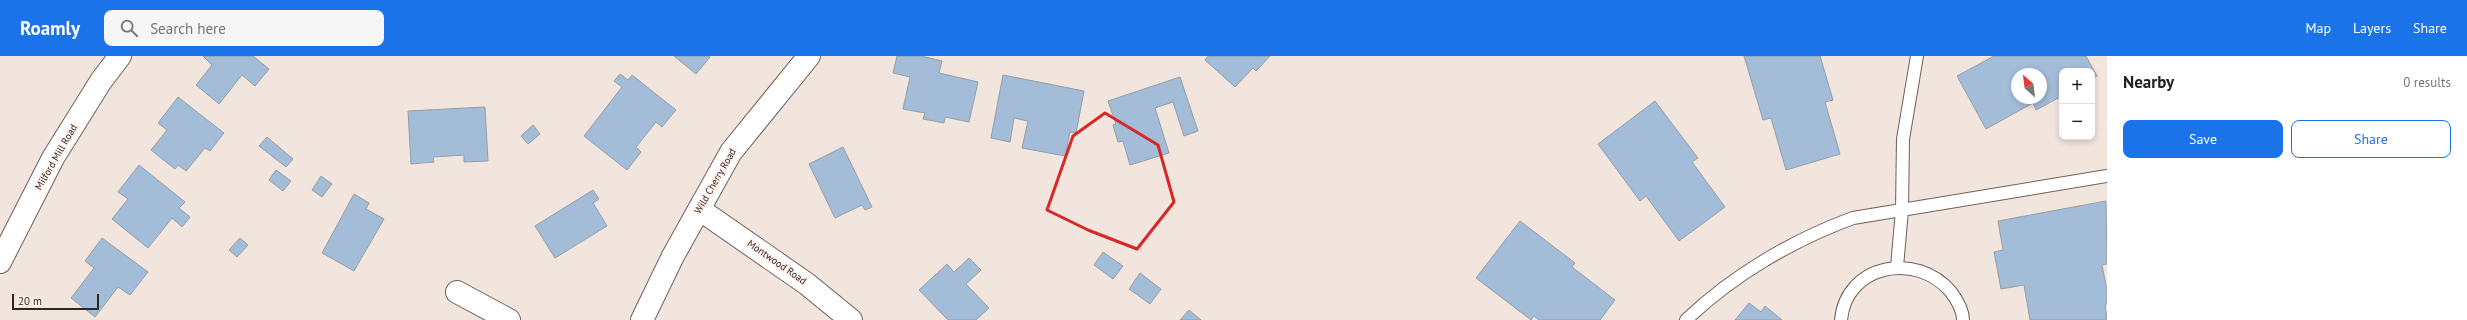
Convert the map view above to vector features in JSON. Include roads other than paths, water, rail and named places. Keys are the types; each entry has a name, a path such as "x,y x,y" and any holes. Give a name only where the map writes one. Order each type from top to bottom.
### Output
{"street":[{"name":"Milford Mill Road","path":"0,262 53,158 101,81 120,56"},
{"name":"Wild Cherry Road","path":"642,320 699,209 731,152 809,56"},
{"name":"Montwood Road","path":"699,209 808,284 851,320"},
{"path":"457,292 509,320"}],"lane":[{"path":"1896,267 1902,210 1903,139 1917,56"},
{"path":"1686,320 1730,283 1782,250 1822,229 1854,218 2107,176"},
{"path":"1840,320 1841,312 1850,294 1863,280 1879,271 1896,267 1924,271 1942,282 1956,299 1963,320"}]}
